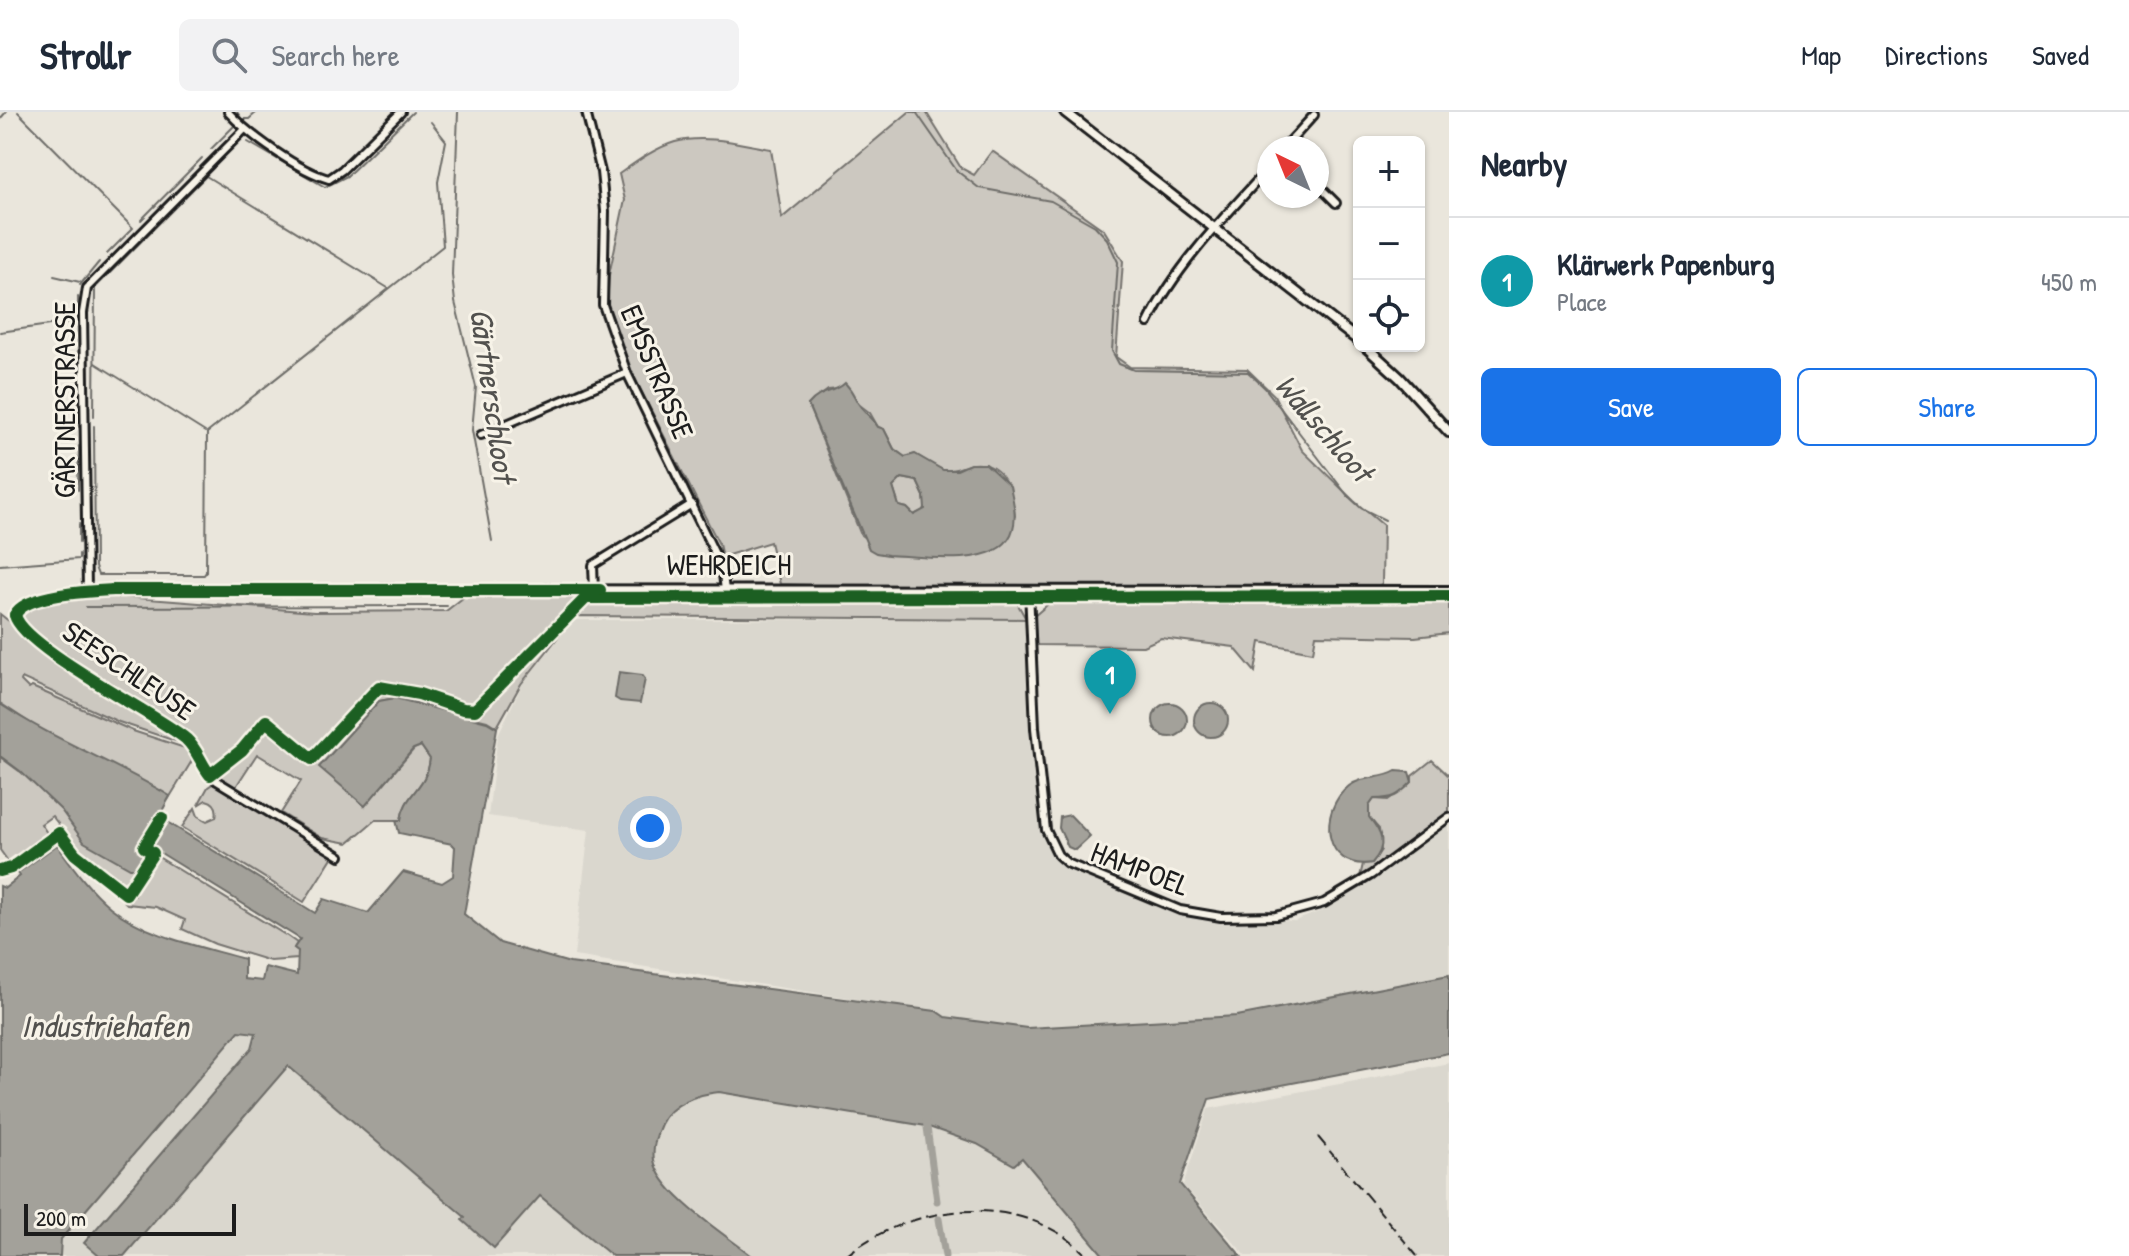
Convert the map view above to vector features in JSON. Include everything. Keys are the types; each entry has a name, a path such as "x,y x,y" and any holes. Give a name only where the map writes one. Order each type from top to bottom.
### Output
{"street":[{"path":"228,112 244,130 318,176 329,179 401,112"},
{"name":"EMSSTRASSE","path":"586,112 601,172 605,211 603,305 627,373 723,574 725,591"},
{"path":"1065,112 1353,336"},
{"path":"1295,136 1314,115"},
{"name":"GÄRTNERSTRASSE","path":"87,591 83,313 87,288 244,130"},
{"path":"1148,323 1155,307 1214,228 1257,181"},
{"path":"1329,196 1336,203"},
{"path":"1372,352 1449,432"},
{"path":"481,435 627,373"},
{"path":"487,700 579,607 590,590 593,565 692,504"},
{"name":"HAMPOEL","path":"1029,590 1033,702 1046,830 1058,855 1067,863 1180,910 1221,917 1276,916 1324,903 1339,895 1449,817"},
{"name":"WEHRDEICH","path":"15,615 22,606 31,602 87,591 1449,591"},
{"name":"SEESCHLEUSE","path":"15,615 22,629 68,664 187,740 217,781 340,856"}],"shaded area":[{"path":"909,112 926,112 961,168 974,175 992,151 1104,230 1123,261 1116,357 1130,367 1247,369 1274,395 1302,450 1383,525 1382,584 1371,588 780,584 770,542 722,557 719,544 631,371 607,305 609,275 625,200 619,174 660,148 687,140 723,141 771,149 782,218","holes":["839,389 870,413 878,427 884,429 894,449 905,457 915,454 943,470 973,464 992,467 1009,488 1015,516 921,556 888,555 861,535 808,405 828,390"]},
{"path":"902,478 917,481 926,509 914,515 907,508 899,506 893,487"},
{"path":"1449,593 1449,633 1415,637 1316,635 1313,652 1260,642 1255,672 1234,647 1161,638 1143,646 1036,645 1033,617 1060,594"},
{"path":"86,594 314,612 446,611 468,594 1012,594 1026,619 575,616 521,684 497,727 487,721 395,698 379,701 365,805 414,749 421,746 430,759 428,769 406,804 401,820 375,820 348,843 322,838 281,813 301,781 257,754 235,788 213,775 249,744 266,722 312,759 379,688 419,694 477,713 420,693 379,686 312,757 266,720 248,742 214,770 188,736 70,662 23,624 23,613 34,605"},
{"path":"0,614 66,667 181,740 178,742 119,722 22,678 21,681 29,689 32,687 133,731 191,750 193,759 168,800 83,758 0,703"},
{"path":"1031,619 1053,834 1073,870 1185,916 1295,921 1323,910 1449,821 1449,975 1237,1016 1027,1028 574,956 589,830 488,816 498,735 523,683 574,620"},
{"path":"0,757 35,778 93,841 140,868 127,889 122,890 92,866 52,816 41,824 49,836 10,864 0,850"},
{"path":"1432,760 1449,776 1449,813 1360,877 1363,864 1372,863 1381,850 1379,829 1368,817 1369,806 1374,799 1388,800 1412,782 1412,776"},
{"path":"214,783 333,856 304,902 182,827 195,808 198,816 207,821 216,817 212,802 206,800 198,805 208,787"},
{"path":"155,855 297,943 294,948 298,951 298,959 270,961 215,944 182,929 185,920 156,907 127,904 88,866 128,897 135,895 135,887"},
{"path":"238,1031 256,1033 282,1072 288,1066 465,1217 463,1220 493,1247 540,1196 612,1256 60,1256 61,1239"},
{"path":"1449,1063 1449,1256 1246,1256 1183,1185 1208,1109"},
{"path":"719,1092 926,1126 977,1144 1013,1164 1022,1158 1104,1256 752,1256 681,1199 664,1180 654,1162 654,1147 664,1118 681,1104 701,1094"}],"water":[{"path":"845,383 848,386 878,427 884,429 894,449 905,457 915,454 943,470 986,464 1010,486 1015,518 1006,542 994,551 959,558 888,555 869,549 808,405 818,396","holes":["902,478 917,481 924,496 925,509 914,515 907,508 899,506 893,487"]},
{"path":"619,672 642,675 645,679 640,703 615,698"},
{"name":"Industriehafen","path":"395,698 487,722 497,728 464,914 500,943 570,963 936,1011 945,1017 1027,1028 1237,1016 1449,975 1449,1053 1209,1099 1180,1184 1241,1256 1104,1256 1022,1158 1014,1165 977,1144 926,1126 719,1092 694,1097 671,1110 658,1132 654,1160 659,1173 681,1200 752,1256 612,1256 540,1196 494,1248 462,1220 465,1217 288,1066 124,1256 99,1256 84,1243 252,1048 256,1033 239,1031 61,1239 60,1256 0,1256 0,886 5,888 20,876 18,873 57,845 88,886 110,907 157,933 244,959 244,979 262,981 265,967 297,975 298,951 294,948 300,939 143,842 141,852 147,856 140,868 130,868 84,842 61,810 0,756 0,704 170,796 159,817 315,913 324,899 368,913 403,872 442,883 453,876 455,847 452,844 399,833 396,820 401,820 406,804 428,769 430,759 421,746 413,749 365,806 319,767 379,701"},
{"path":"1170,703 1182,708 1187,720 1182,732 1170,737 1158,732 1153,720 1158,708"},
{"path":"1211,703 1223,708 1228,720 1223,732 1211,737 1199,732 1194,720 1199,708"},
{"path":"1396,771 1409,772 1412,782 1395,796 1374,799 1369,806 1369,817 1377,828 1382,845 1377,857 1372,863 1356,863 1343,858 1330,837 1329,823 1339,797 1355,783"},
{"path":"1070,815 1090,836 1075,850 1068,847 1059,828 1060,817"}],"waterway":[{"path":"0,119 6,112"},
{"path":"18,112 133,228 107,254"},
{"path":"237,112 241,118"},
{"path":"241,119 249,119 257,112"},
{"path":"248,142 325,187 347,176 413,112"},
{"name":"Gärtnerschloot","path":"458,112 452,275 455,302 476,387 472,430 492,541"},
{"name":"Wallschloot","path":"916,112 957,171 979,188 1051,201 1095,226 1107,239 1118,262 1112,351 1119,364 1134,370 1248,372 1265,388 1347,495 1361,508 1385,520"},
{"path":"94,426 95,567 98,575 204,575 207,433 443,246 438,182 446,141 431,122"},
{"path":"211,149 234,126"},
{"path":"141,220 202,158"},
{"path":"94,416 95,288 206,176 388,288"},
{"path":"80,285 99,262"},
{"path":"54,276 80,282"},
{"path":"78,297 79,360"},
{"path":"0,332 78,321"},
{"path":"95,363 205,432"},
{"path":"78,406 79,427"},
{"path":"78,490 79,446"},
{"path":"79,524 79,543"},
{"path":"0,565 79,559 79,554"},
{"path":"86,607 447,606"},
{"path":"926,1120 937,1201"},
{"path":"939,1219 945,1256"}],"railway":[{"path":"1318,1137 1417,1256"},
{"path":"846,1256 872,1238 902,1224 934,1215 968,1211 1001,1213 1032,1221 1062,1235 1087,1256"}],"cycle path":[{"path":"15,615 31,602 44,598 114,590 600,590"},
{"path":"15,615 23,628 64,662 186,739 210,775 242,750 266,721 312,759 379,687 419,694 475,710 586,598 1449,596"},
{"path":"0,871 11,868 59,833 75,854 126,894 153,853 144,847 162,818"}],"place":[{"name":"Klärwerk Papenburg","path":"1110,714"}]}
